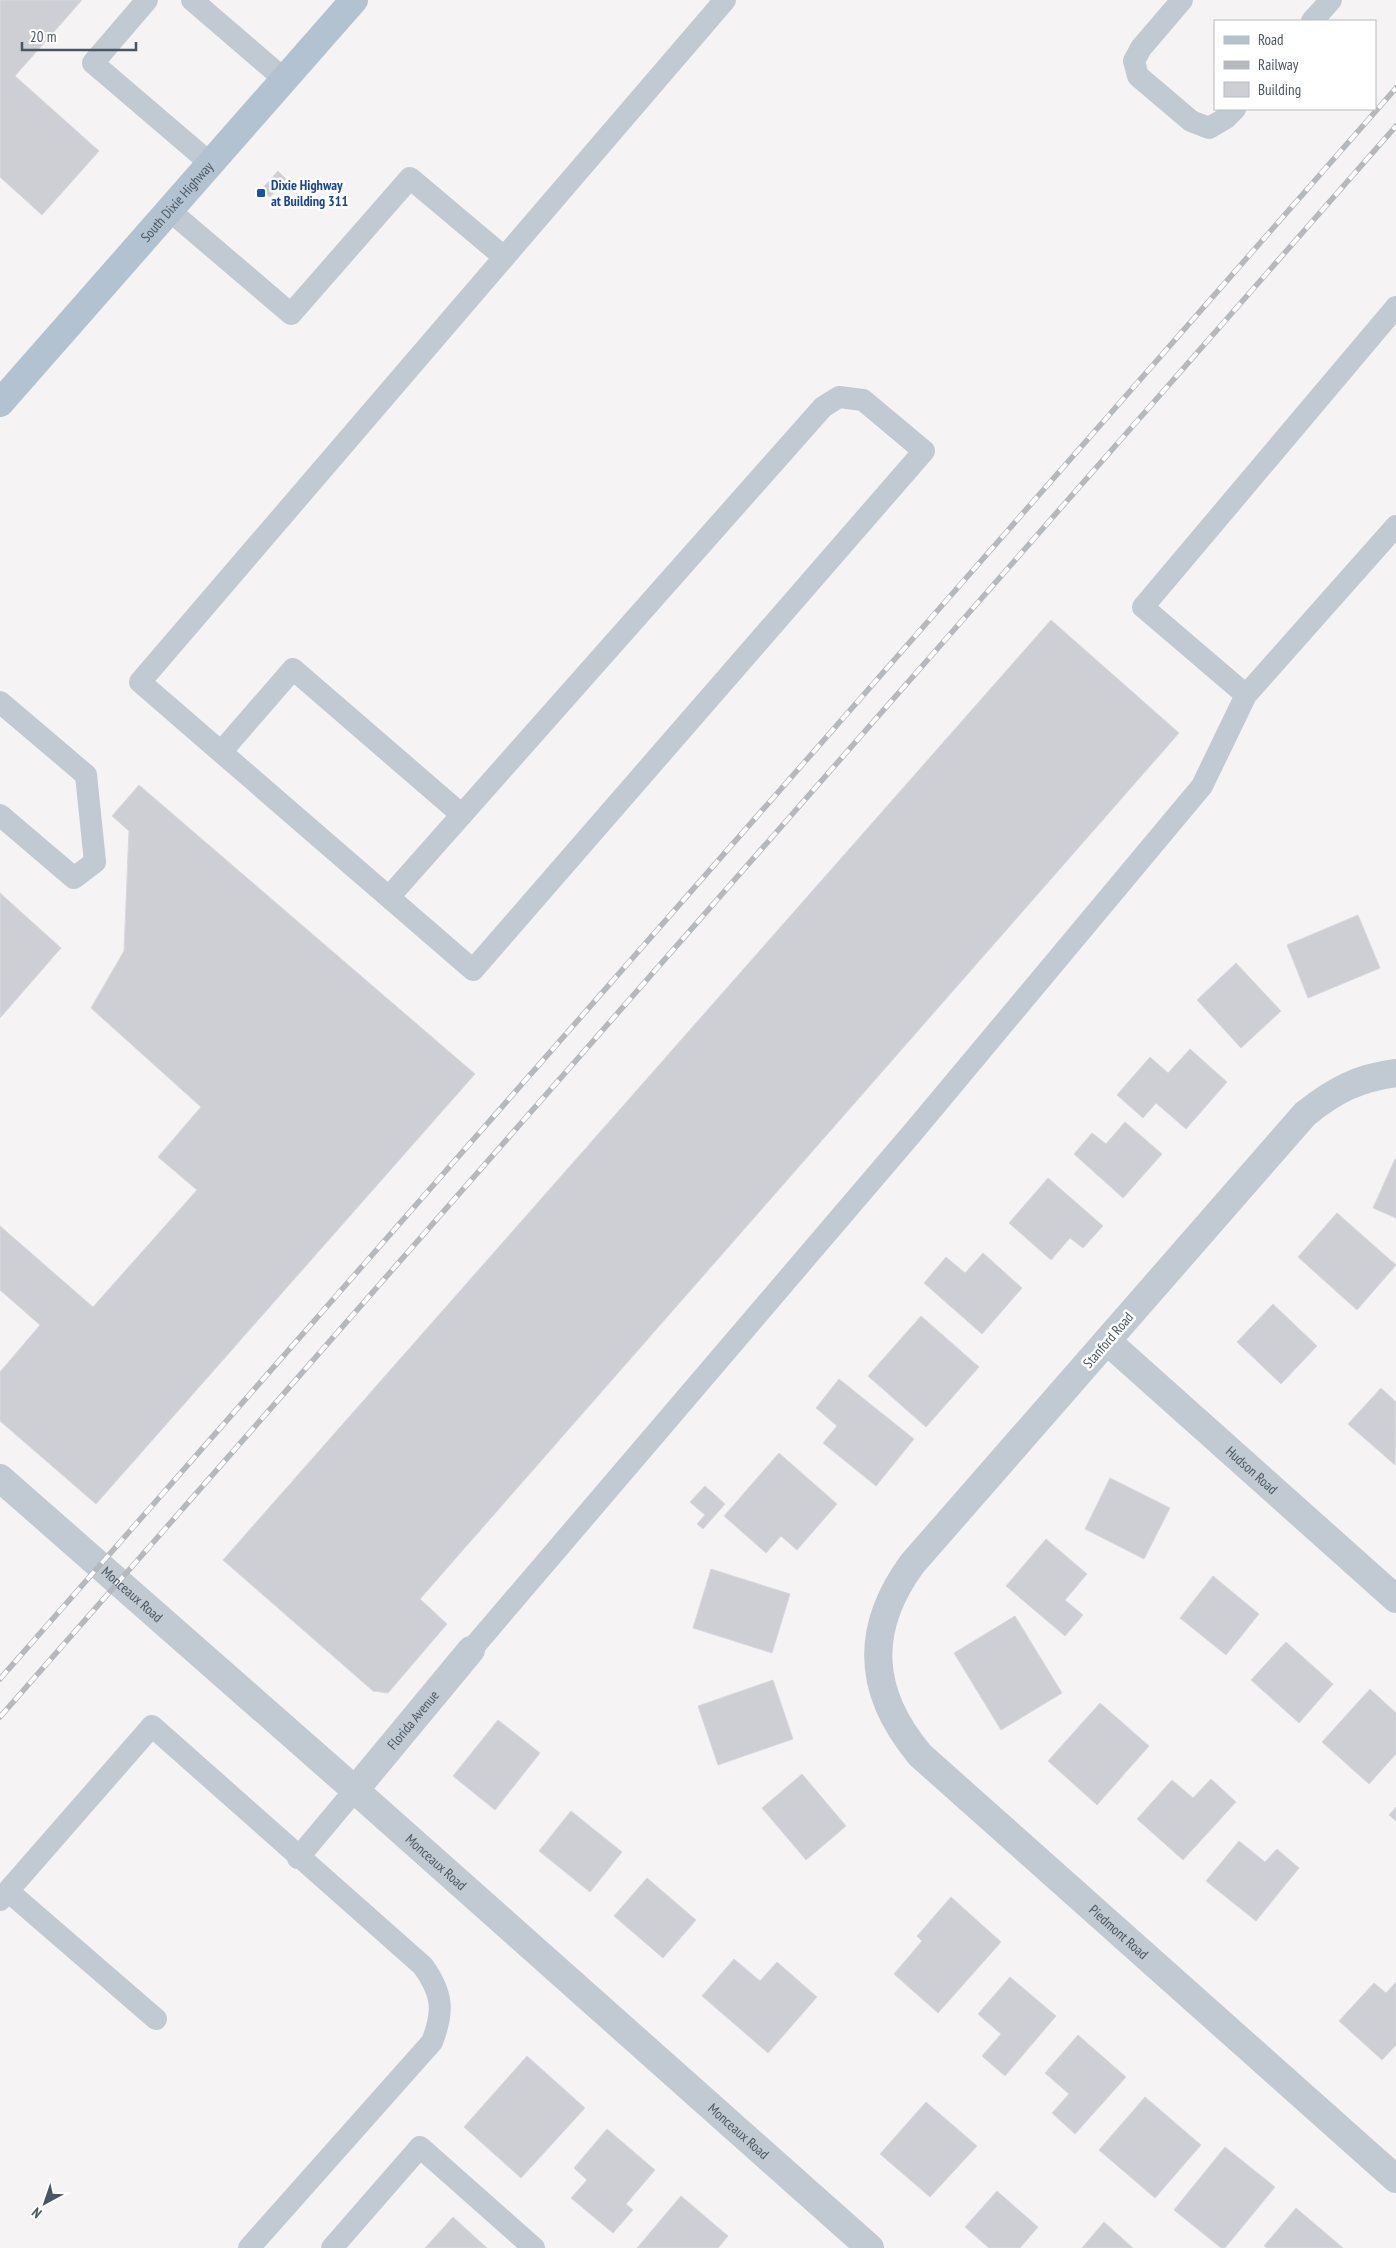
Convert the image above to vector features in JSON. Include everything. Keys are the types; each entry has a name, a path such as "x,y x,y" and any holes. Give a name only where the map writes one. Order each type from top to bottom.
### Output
{"main road":[{"name":"South Dixie Highway","path":"3,395 354,0"}],"street":[{"name":"Stanford Road","path":"878,1661 886,1610 897,1585 912,1564 1305,1114 1326,1097 1348,1084 1374,1076 1396,1073"},
{"name":"Hudson Road","path":"1107,1341 1396,1599"},
{"name":"Monceaux Road","path":"0,1478 355,1790 870,2248"},
{"name":"Florida Avenue","path":"355,1790 471,1650"},
{"name":"Piedmont Road","path":"878,1661 882,1687 890,1712 903,1735 920,1755 1396,2179"}],"lane":[{"path":"147,0 93,63 210,163"},
{"path":"192,0 284,79"},
{"path":"389,897 823,407 839,397 863,400 924,451 473,970 140,682 725,0"},
{"path":"1182,0 1141,48 1134,61 1138,76 1191,121 1208,128 1226,118 1234,110"},
{"path":"1313,20 1331,0"},
{"path":"169,210 291,314 410,178 504,257"},
{"path":"1246,695 1144,607 1396,307"},
{"path":"471,1650 920,1123 1202,786 1246,695 1396,526"},
{"path":"221,752 293,669 462,815"},
{"path":"0,702 86,776 96,862 74,878 0,815"},
{"path":"156,2019 4,1895 152,1726 298,1858 423,1966 435,1983 440,2002 439,2023 432,2042 249,2248"},
{"path":"298,1858 355,1790"},
{"path":"332,2248 420,2147 534,2248"}],"building":[{"path":"0,0 82,0 15,76 99,151 42,215 0,177"},
{"path":"278,171 286,179 270,197 261,190"},
{"path":"1051,620 1179,733 420,1599 447,1624 388,1693 373,1691 223,1560"},
{"path":"139,785 475,1074 96,1504 0,1421 0,1372 40,1325 0,1290 0,1226 93,1307 197,1190 158,1157 201,1107 91,1008 124,951 129,831 112,816"},
{"path":"0,893 61,948 0,1018"},
{"path":"1358,915 1380,968 1308,998 1287,945"},
{"path":"1236,963 1281,1011 1241,1048 1197,1000"},
{"path":"1190,1049 1227,1082 1186,1129 1156,1103 1143,1118 1117,1095 1150,1057 1168,1073"},
{"path":"1125,1122 1162,1154 1123,1198 1074,1154 1092,1133 1106,1144"},
{"path":"1396,1159 1396,1218 1373,1208"},
{"path":"1048,1178 1103,1226 1083,1248 1070,1238 1051,1260 1009,1223"},
{"path":"1337,1213 1396,1265 1357,1310 1298,1257"},
{"path":"983,1253 1022,1288 982,1334 924,1283 946,1257 965,1273"},
{"path":"1273,1304 1317,1346 1281,1384 1237,1342"},
{"path":"921,1316 979,1367 926,1427 868,1376"},
{"path":"839,1379 914,1439 876,1486 823,1443 837,1426 816,1408"},
{"path":"1381,1388 1396,1402 1395,1465 1348,1424"},
{"path":"779,1453 837,1504 797,1550 781,1536 766,1553 724,1516"},
{"path":"1110,1478 1170,1508 1144,1559 1085,1529"},
{"path":"705,1486 725,1504 703,1529 697,1524 705,1515 690,1502"},
{"path":"1046,1539 1087,1574 1065,1600 1083,1615 1065,1636 1006,1586"},
{"path":"711,1569 790,1594 772,1653 693,1628"},
{"path":"1213,1576 1259,1614 1226,1655 1180,1618"},
{"path":"1015,1616 1062,1693 1001,1730 954,1653"},
{"path":"1286,1642 1333,1684 1299,1723 1251,1680"},
{"path":"773,1680 793,1739 718,1765 698,1706"},
{"path":"1370,1689 1396,1713 1396,1754 1369,1784 1322,1742"},
{"path":"1100,1703 1149,1746 1097,1805 1048,1761"},
{"path":"498,1720 540,1753 495,1810 453,1776"},
{"path":"802,1774 846,1826 806,1860 762,1808"},
{"path":"1211,1779 1236,1802 1183,1860 1137,1819 1172,1780 1193,1798"},
{"path":"1396,1807 1396,1821 1389,1815"},
{"path":"571,1811 622,1852 590,1892 539,1851"},
{"path":"1239,1841 1265,1862 1277,1849 1299,1868 1256,1921 1206,1881"},
{"path":"647,1878 696,1920 663,1958 614,1916"},
{"path":"951,1897 1001,1942 938,2013 894,1974 922,1941 917,1936"},
{"path":"734,1959 760,1981 777,1962 817,1997 768,2053 702,1996"},
{"path":"1010,1977 1056,2016 1005,2076 982,2056 1001,2034 978,2014"},
{"path":"1396,1982 1396,2045 1382,2060 1339,2021 1374,1983 1386,1993"},
{"path":"1078,2035 1126,2077 1075,2134 1052,2113 1069,2094 1045,2073"},
{"path":"527,2056 585,2108 521,2178 464,2127"},
{"path":"1145,2097 1201,2145 1155,2198 1099,2150"},
{"path":"926,2102 977,2146 930,2197 880,2154"},
{"path":"607,2129 655,2170 626,2204 633,2210 613,2233 571,2198 587,2180 574,2168"},
{"path":"1225,2147 1275,2187 1225,2248 1221,2248 1174,2210"},
{"path":"997,2191 1038,2227 1020,2248 989,2248 965,2227"},
{"path":"681,2196 728,2236 718,2248 637,2248"},
{"path":"1296,2208 1343,2248 1267,2248 1264,2246"},
{"path":"453,2217 487,2248 425,2248"},
{"path":"1104,2222 1133,2248 1082,2248"}],"railway":[{"path":"0,1679 1396,88"},
{"path":"0,1717 1396,126"}],"place":[{"name":"Dixie Highway at Building 311","path":"261,193"}]}
